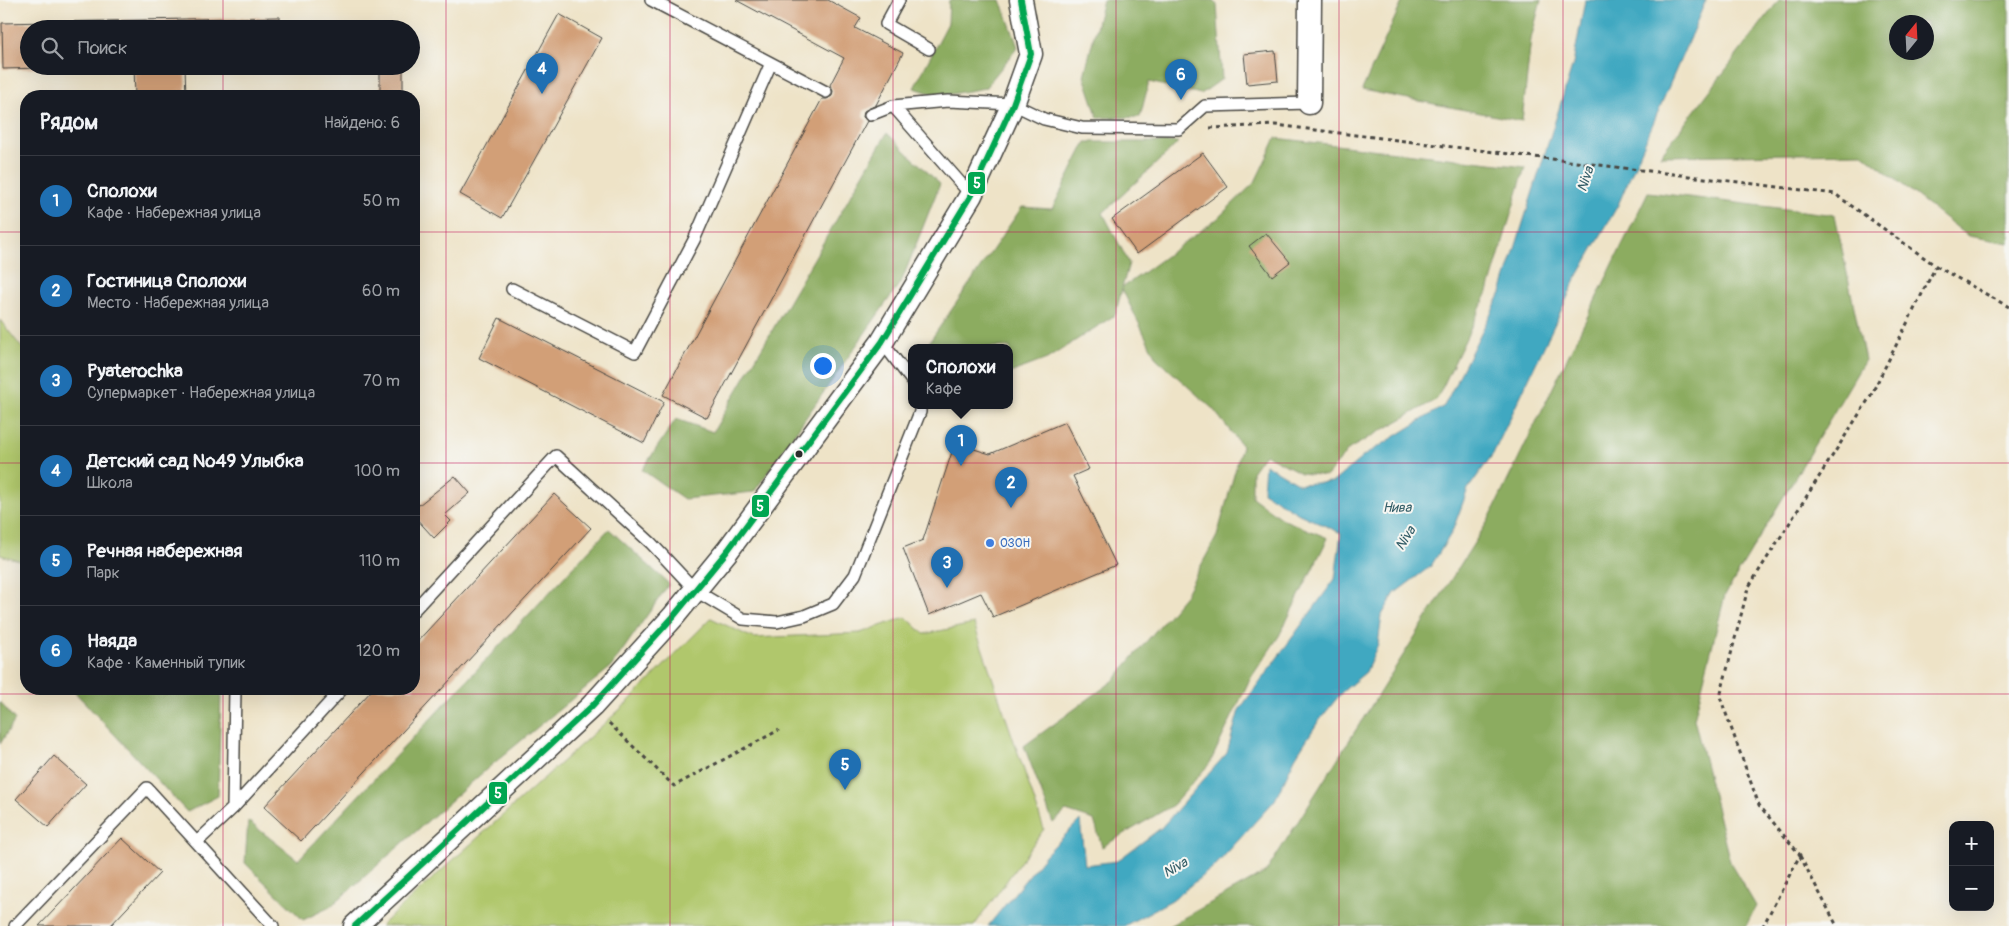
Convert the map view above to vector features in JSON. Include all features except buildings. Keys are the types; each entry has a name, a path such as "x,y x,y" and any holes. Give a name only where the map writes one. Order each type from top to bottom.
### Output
{"street":[{"path":"355,926 592,706 696,591 882,342 971,195 1013,104 1031,54 1022,0"},
{"path":"1309,103 1310,0"}],"lane":[{"path":"651,0 826,92"},
{"path":"899,0 886,24 930,49"},
{"path":"512,290 635,352 694,240 771,62"},
{"path":"870,115 892,106 948,101 1013,104 1044,119 1082,128 1179,129 1205,106 1309,103"},
{"path":"892,106 971,195"},
{"path":"882,342 908,376"},
{"path":"420,603 556,456 651,543 696,591 743,619 777,622 804,616 833,604 855,575 920,409"},
{"path":"233,808 235,695"},
{"path":"197,842 233,808 337,695"},
{"path":"15,926 147,788 274,926"}],"path":[{"path":"1179,129 1275,125 1835,194 1936,266 2009,307"},
{"path":"1836,926 1800,855 1759,805 1720,697 1748,588 1870,397 1936,266"},
{"path":"592,706 674,786 779,730"},
{"path":"1763,926 1800,855"}],"green space":[{"path":"949,0 1001,0 1018,47 985,88 940,96 914,88 948,23"},
{"path":"1103,0 1213,0 1217,5 1222,79 1201,94 1149,82 1140,117 1098,118 1084,76"},
{"path":"1403,0 1541,0 1531,39 1522,121 1362,90"},
{"path":"1779,0 2009,0 2009,243 1968,236 1862,153 1660,156"},
{"path":"887,133 940,184 902,280 754,492 684,499 642,470 676,419 713,432"},
{"path":"1276,138 1525,167 1488,292 1437,399 1349,449 1327,476 1301,473 1265,454 1252,472 1252,497 1282,519 1328,538 1279,636 1250,679 1210,763 1173,805 1102,847 1094,820 1066,811 1053,823 1024,746 1113,681 1184,597 1217,536 1242,446 1213,409 1156,358 1122,289 1115,315 1047,359 1013,372 1013,344 928,344 1022,207 1052,209 1086,142 1179,142 1103,213 1129,263 1122,288 1217,219 1255,182"},
{"path":"1648,192 1835,215 1865,360 1725,595 1694,719 1730,862 1756,906 1746,926 1169,926 1266,872 1488,521"},
{"path":"0,320 20,345 20,560 0,555"},
{"path":"609,529 669,584 611,667 488,768 330,907 303,920 245,863 248,821 298,860"},
{"path":"906,617 924,634 974,624 1044,829 974,926 380,926 625,705 711,618 753,638 860,633"},
{"path":"78,695 221,695 218,796 187,812"},
{"path":"0,702 15,720 0,744"}],"water":[{"name":"Нива","path":"1585,0 1706,0 1618,205 1576,279 1493,454 1468,489 1452,532 1431,566 1395,593 1382,615 1378,645 1366,672 1342,692 1318,722 1295,758 1275,800 1216,865 1172,900 1124,926 988,926 1047,853 1080,820 1085,865 1117,861 1161,828 1227,753 1239,710 1335,579 1341,533 1299,514 1263,492 1265,464 1299,484 1333,482 1365,455 1444,406 1501,293 1573,64"}],"transit line":[{"name":"5","path":"355,926 592,706 673,617 728,550 882,342 971,195 1013,104 1031,54 1021,0"}],"place":[{"name":"Детский сад №49 Улыбка","path":"542,94"},
{"name":"Наяда","path":"1181,100"},
{"name":"Сполохи","path":"961,466"},
{"name":"Гостиница Сполохи","path":"1011,508"},
{"name":"ОЗОН","path":"990,543"},
{"name":"Pyaterochka","path":"947,588"},
{"name":"Речная набережная","path":"845,790"}],"water label":[{"name":"Niva","path":"1585,179"},
{"name":"Niva","path":"1405,538"},
{"name":"Niva","path":"1175,867"}]}
